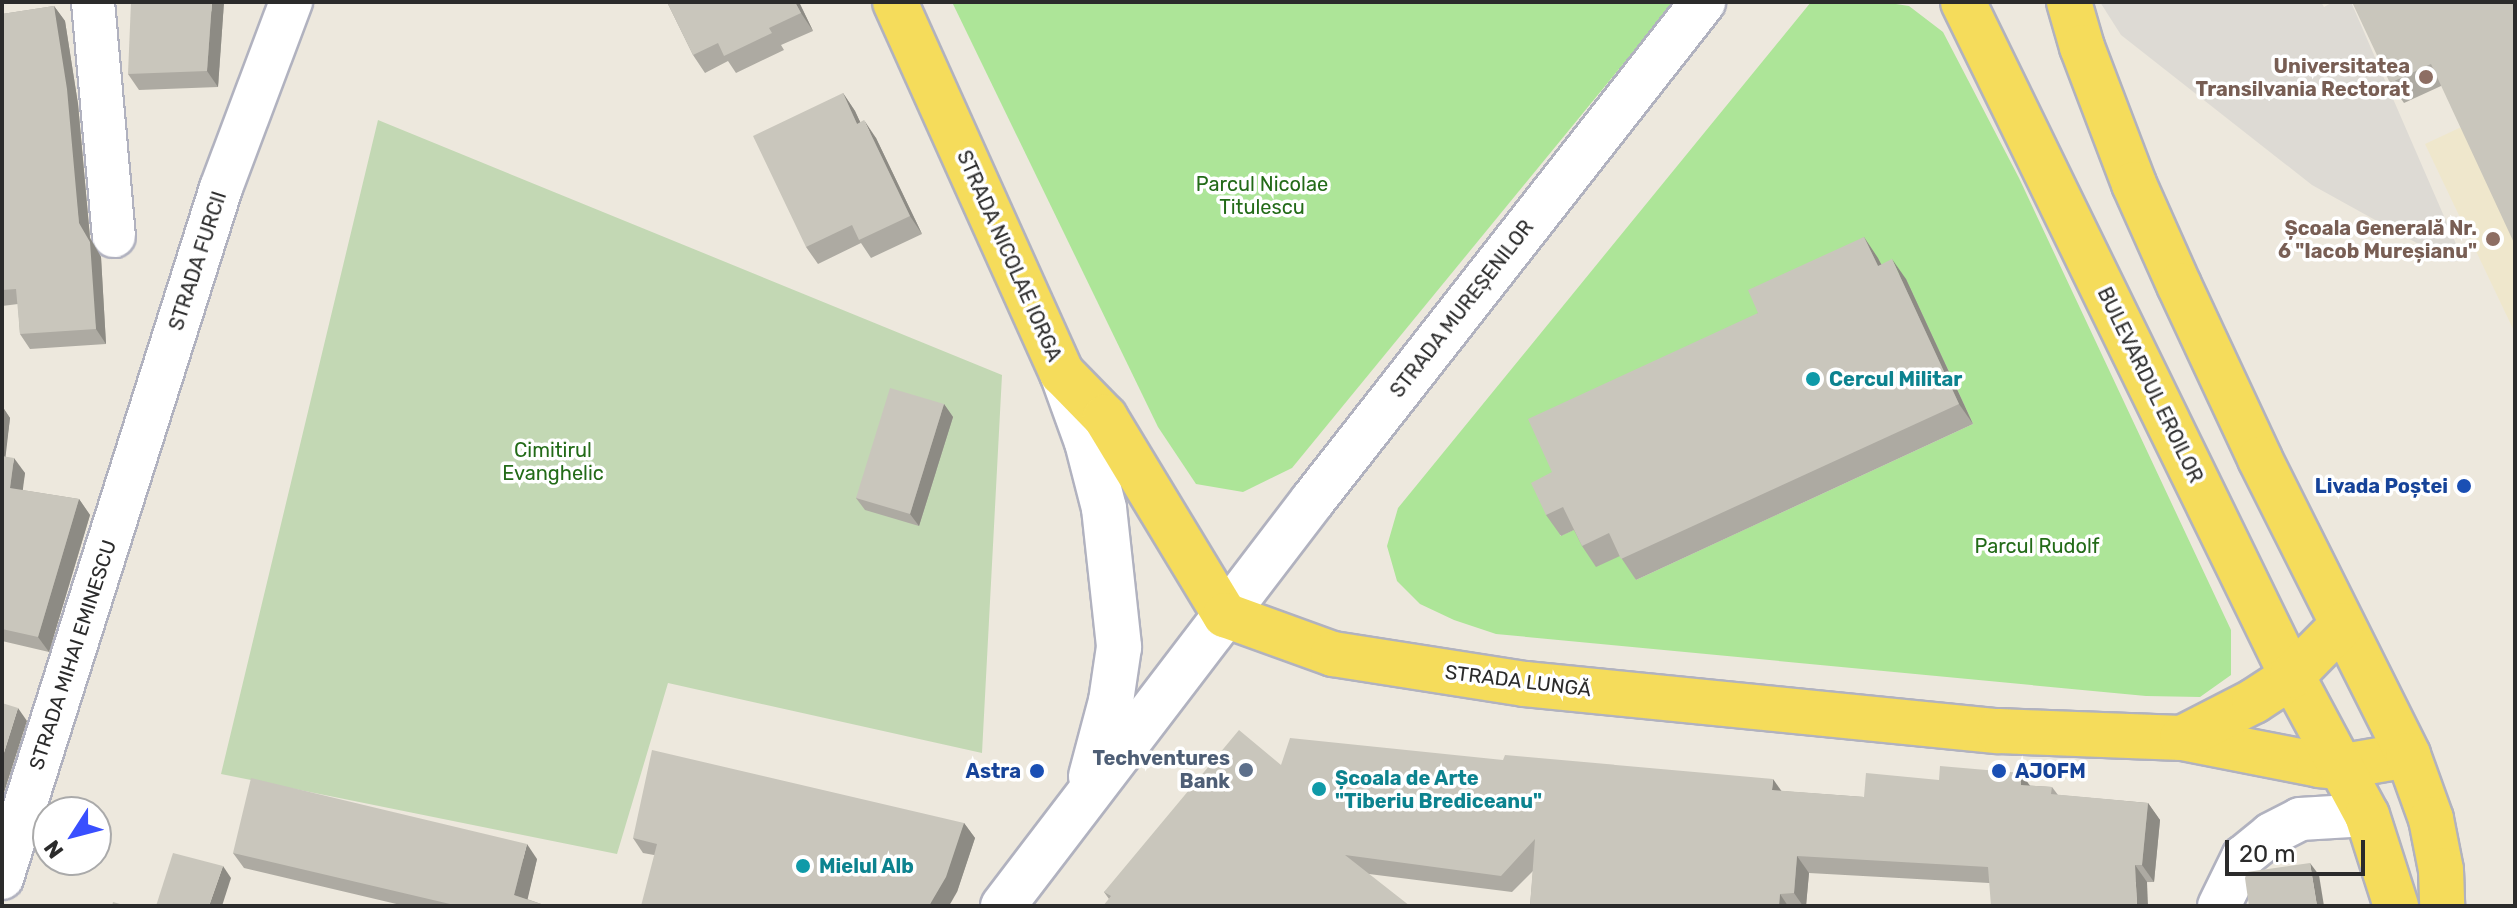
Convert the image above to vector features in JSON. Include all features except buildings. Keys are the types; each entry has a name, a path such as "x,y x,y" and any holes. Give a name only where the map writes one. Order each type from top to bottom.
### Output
{"main road":[{"name":"STRADA NICOLAE IORGA","path":"895,2 1062,373 1105,417 1225,615"},
{"name":"BULEVARDUL EROILOR","path":"1963,2 2292,676 2367,815 2396,906"},
{"path":"2069,2 2082,47 2134,184 2260,459 2408,755 2431,819 2441,870 2442,906"},
{"name":"STRADA MUREȘENILOR","path":"1225,615 1703,3"},
{"path":"1062,373 1087,442 1104,508 1119,647 1111,701 1086,796"},
{"path":"1003,906 1225,615"},
{"name":"STRADA LUNGĂ","path":"1225,615 1333,654 1525,684 1999,731 2182,738 2288,761 2339,767 2408,755"},
{"name":"STRADA LUNGĂ","path":"2182,738 2254,701 2292,676 2342,625"}],"street":[{"path":"93,2 114,236"},
{"name":"STRADA FURCII","path":"114,524 221,188 291,2"},
{"name":"STRADA MIHAI EMINESCU","path":"2,878 114,524"},
{"path":"2219,906 2243,857 2271,834 2300,819 2367,815"}],"shaded area":[{"path":"2100,2 2321,2 2324,7 2333,2 2351,2 2463,260 2451,262 2312,185 2121,35"},
{"name":"Școala Generală Nr. 6 \"Iacob Mureșianu\"","path":"2515,102 2515,333 2425,144"}],"green space":[{"name":"Parcul Nicolae Titulescu","path":"952,2 1674,2 1292,468 1243,492 1196,484 1158,427"},
{"name":"Parcul Rudolf","path":"1811,2 1883,2 1909,6 1943,32 2019,178 2231,630 2231,675 2200,697 2146,696 1496,634 1420,604 1397,581 1387,546 1398,508","holes":["1906,280 1973,424 1636,580 1624,554 1578,528 1560,536 1567,493"]},
{"name":"Cimitirul Evanghelic","path":"378,120 1002,375 982,753 668,683 617,854 221,774"}],"place":[{"name":"Universitatea Transilvania Rectorat","path":"2426,77"},
{"name":"Școala Generală Nr. 6 \"Iacob Mureșianu\"","path":"2493,239"},
{"name":"Cercul Militar","path":"1813,379"},
{"name":"Livada Poștei","path":"2464,486"},
{"name":"Techventures Bank","path":"1246,770"},
{"name":"Astra","path":"1037,771"},
{"name":"AJOFM","path":"1999,771"},
{"name":"Școala de Arte \"Tiberiu Brediceanu\"","path":"1319,789"},
{"name":"Mielul Alb","path":"803,866"}]}
